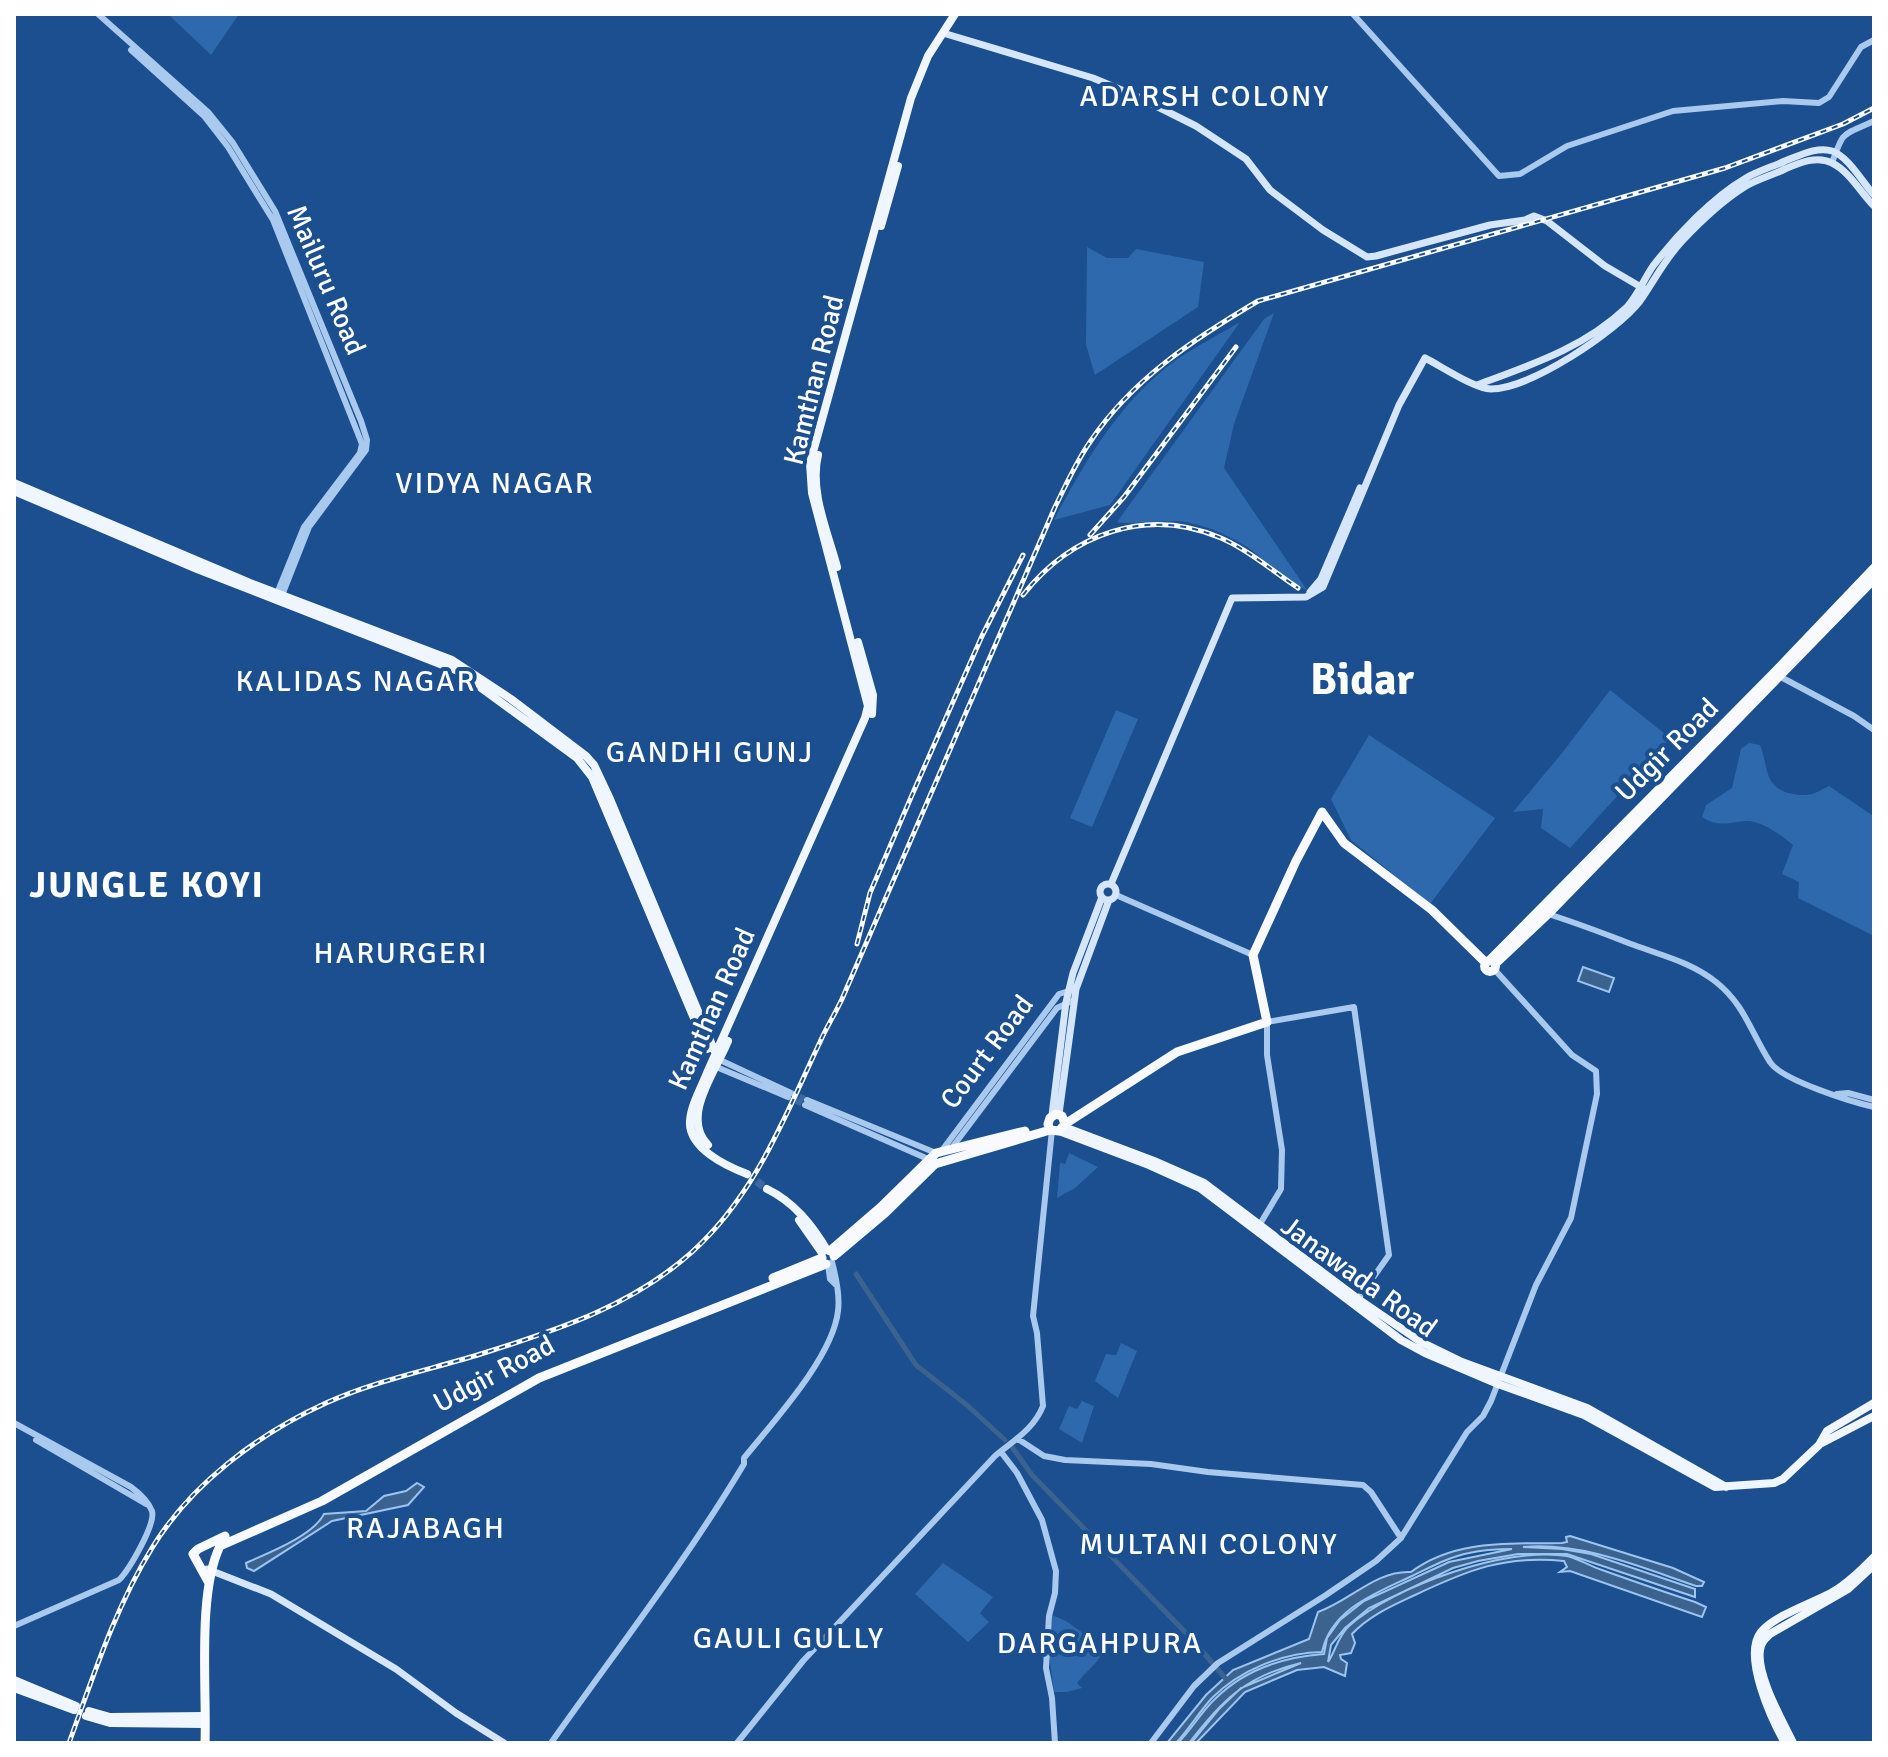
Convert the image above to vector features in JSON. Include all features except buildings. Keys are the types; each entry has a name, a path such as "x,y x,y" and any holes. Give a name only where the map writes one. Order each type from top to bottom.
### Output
{"highway":[{"name":"Udgir Road","path":"1491,964 1548,914 1777,675 1874,568"},
{"name":"Udgir Road","path":"1491,964 1874,579"},
{"path":"1267,1022 1253,955 1322,812 1344,843 1432,910 1491,964"},
{"name":"Udgir Road","path":"828,1257 536,1372 320,1496 198,1549 193,1557 208,1570 223,1544 322,1501 539,1378 828,1257 885,1213 939,1156 1057,1124 1177,1052 1267,1022"},
{"path":"205,1743 208,1570"}],"main road":[{"name":"Kamthan Road","path":"694,1116 701,1138 747,1174 733,1168 695,1140 689,1124 871,717 873,695 825,532 816,461 899,154 925,70 955,14"},
{"name":"Kamthan Road","path":"945,34 962,14"},
{"path":"945,34 1093,78 1196,126 1246,159 1270,190 1358,254 1376,256 1534,216 1547,221 1605,266 1643,288"},
{"path":"1643,288 1656,263 1729,189 1748,177 1796,157 1817,150 1836,152 1874,195"},
{"path":"1111,884 1232,598 1306,597 1321,579 1393,412 1425,358 1477,385 1570,349 1627,306 1681,242 1747,186 1810,160 1821,159 1832,163 1874,206"},
{"path":"14,483 278,597 452,660 511,699 591,761 610,799 716,1060"},
{"path":"14,491 458,671 582,764 592,777 707,1048 716,1060"},
{"path":"1057,1124 1072,990 1109,897 1116,889 1111,884 1105,884 1101,888 1109,897"},
{"name":"Janawada Road","path":"1057,1124 1191,1176 1421,1342 1500,1380"},
{"name":"Janawada Road","path":"1057,1124 1200,1188 1405,1343 1609,1419 1726,1487 1774,1483 1791,1473 1819,1445 1827,1431 1874,1403"},
{"path":"767,1189 780,1195 812,1226 828,1257 810,1233 767,1189"},
{"name":"Janawada Road","path":"1819,1445 1874,1416"},
{"path":"1785,1743 1771,1714 1755,1645 1762,1631 1835,1591 1874,1557"},
{"path":"1793,1743 1763,1682 1760,1659 1762,1641 1848,1589 1874,1565"},
{"path":"208,1570 271,1594 323,1624 396,1669 504,1743"},
{"path":"14,1680 75,1708 14,1688"},
{"path":"88,1713 110,1723 205,1720"}],"street":[{"path":"96,14 155,74 204,116 275,223 362,444 360,453 306,524 278,597"},
{"path":"1353,14 1499,176 1520,174 1567,146 1673,111 1783,101 1819,103 1829,97 1861,47 1874,40"},
{"path":"1832,163 1837,143 1844,134 1874,121"},
{"path":"1777,675 1874,730"},
{"path":"1109,897 1253,955"},
{"path":"1548,914 1691,965 1733,997 1771,1065 1794,1081 1874,1107"},
{"path":"1151,1743 1194,1686 1218,1663 1376,1561 1401,1538 1467,1432 1483,1416 1536,1285 1571,1218 1597,1094 1596,1071 1572,1055 1491,964"},
{"name":"Court Road","path":"939,1156 1015,1058 1059,994 1072,990"},
{"path":"1015,1058 1057,1008 1070,1001"},
{"name":"Udgir Road","path":"1267,1022 1354,1007 1389,1255 1358,1299"},
{"path":"1260,1224 1281,1189 1282,1150 1267,1055 1267,1022"},
{"path":"716,1060 790,1095"},
{"path":"1837,1094 1848,1093 1874,1100"},
{"path":"806,1102 939,1156"},
{"path":"737,1743 803,1661 1039,1416 1043,1406 1033,1316 1057,1124"},
{"path":"551,1743 646,1611 744,1464 744,1458 801,1386 835,1327 839,1309 828,1257"},
{"path":"14,1426 146,1504 152,1513 152,1523 128,1570 119,1580 14,1626"},
{"path":"1018,1439 1044,1456 1065,1460 1151,1464 1363,1485 1371,1492 1401,1538"},
{"path":"1001,1452 1017,1473 1042,1520 1056,1571 1046,1668 1055,1743"}],"shaded area":[{"path":"168,14 239,14 211,55"},
{"path":"1087,247 1107,258 1128,258 1136,249 1204,262 1198,307 1095,375 1086,345"},
{"path":"1274,313 1234,424 1224,468 1307,590 1283,576 1247,547 1212,529 1182,522 1117,522 1264,319"},
{"path":"1240,322 1110,505 1054,520 1106,433 1138,394 1176,360"},
{"path":"1610,690 1670,738 1570,848 1541,828 1543,809 1513,812"},
{"path":"1116,710 1138,719 1092,827 1070,818"},
{"path":"1369,735 1495,818 1430,904 1351,840 1331,799"},
{"path":"1749,743 1760,745 1769,777 1779,789 1807,795 1829,786 1874,814 1874,936 1798,898 1799,882 1782,874 1793,845 1778,833 1753,822 1719,823 1702,817 1706,805 1732,788 1741,749"},
{"path":"1583,967 1614,978 1609,992 1578,981"},
{"path":"1069,1153 1098,1167 1075,1188 1057,1198 1060,1163 1065,1164"},
{"path":"1121,1343 1137,1351 1118,1398 1095,1381 1106,1354 1116,1355"},
{"path":"1082,1401 1094,1406 1082,1443 1059,1429 1069,1406 1077,1409"},
{"path":"417,1483 424,1487 408,1505 332,1521 254,1571 247,1568 246,1563 310,1530 324,1514 366,1511 384,1496 406,1491"},
{"path":"1570,1536 1673,1568 1704,1582 1702,1586 1696,1586 1589,1552 1545,1546 1523,1547 1591,1554 1695,1589 1695,1597 1567,1554 1542,1554 1567,1556 1706,1607 1702,1617 1570,1571 1560,1572 1567,1567 1564,1561 1523,1560 1487,1566 1452,1578 1366,1621 1352,1634 1355,1643 1351,1653 1340,1655 1347,1663 1345,1676 1324,1667 1297,1670 1245,1692 1196,1743 1191,1743 1238,1691 1213,1714 1189,1743 1178,1743 1210,1704 1238,1680 1279,1662 1324,1654 1327,1638 1340,1620 1364,1601 1449,1562 1512,1549 1479,1551 1454,1557 1370,1596 1357,1604 1335,1624 1327,1637 1322,1652 1277,1660 1235,1679 1212,1698 1176,1743 1167,1743 1206,1695 1233,1670 1309,1639 1318,1612 1386,1576 1411,1572 1428,1561 1464,1549 1503,1544 1562,1543 1567,1542 1566,1537","holes":["1518,1554 1542,1554 1514,1557 1452,1572 1393,1597 1349,1626 1328,1662 1331,1645 1345,1628 1369,1608 1453,1568","1301,1663 1244,1687 1282,1668"]},
{"path":"943,1563 993,1597 980,1613 989,1622 968,1642 915,1594"},
{"path":"1052,1615 1090,1638 1088,1644 1101,1655 1077,1683 1082,1688 1054,1692 1049,1653"}],"waterway":[{"path":"856,1274 916,1365 1005,1440"},
{"path":"1012,1447 1032,1475 1190,1637 1226,1679"}],"tunnel":[{"path":"791,1093 807,1100"},
{"path":"788,1097 805,1105"},
{"path":"747,1174 767,1189"}],"railway":[{"path":"69,1743 106,1643 127,1594 152,1548 186,1503 228,1463 276,1430 345,1395 542,1334 620,1301 669,1271 692,1252 734,1205 781,1127 842,999 1067,482 1107,419 1145,380 1188,346 1258,301 1725,168 1843,124 1874,108"},
{"path":"1090,535 1124,497 1236,347"},
{"path":"1023,595 1042,574 1087,542 1138,526 1165,525 1193,529 1221,538 1298,588"},
{"path":"857,944 870,893 982,636 1023,555"}],"district":[{"name":"ADARSH COLONY","path":"1205,96"},
{"name":"VIDYA NAGAR","path":"495,483"},
{"name":"Bidar","path":"1362,680"},
{"name":"KALIDAS NAGAR","path":"356,681"},
{"name":"GANDHI GUNJ","path":"710,752"},
{"name":"JUNGLE KOYI","path":"147,885"},
{"name":"HARURGERI","path":"401,953"},
{"name":"RAJABAGH","path":"426,1528"},
{"name":"MULTANI COLONY","path":"1209,1544"},
{"name":"GAULI GULLY","path":"789,1638"},
{"name":"DARGAHPURA","path":"1100,1643"}]}
